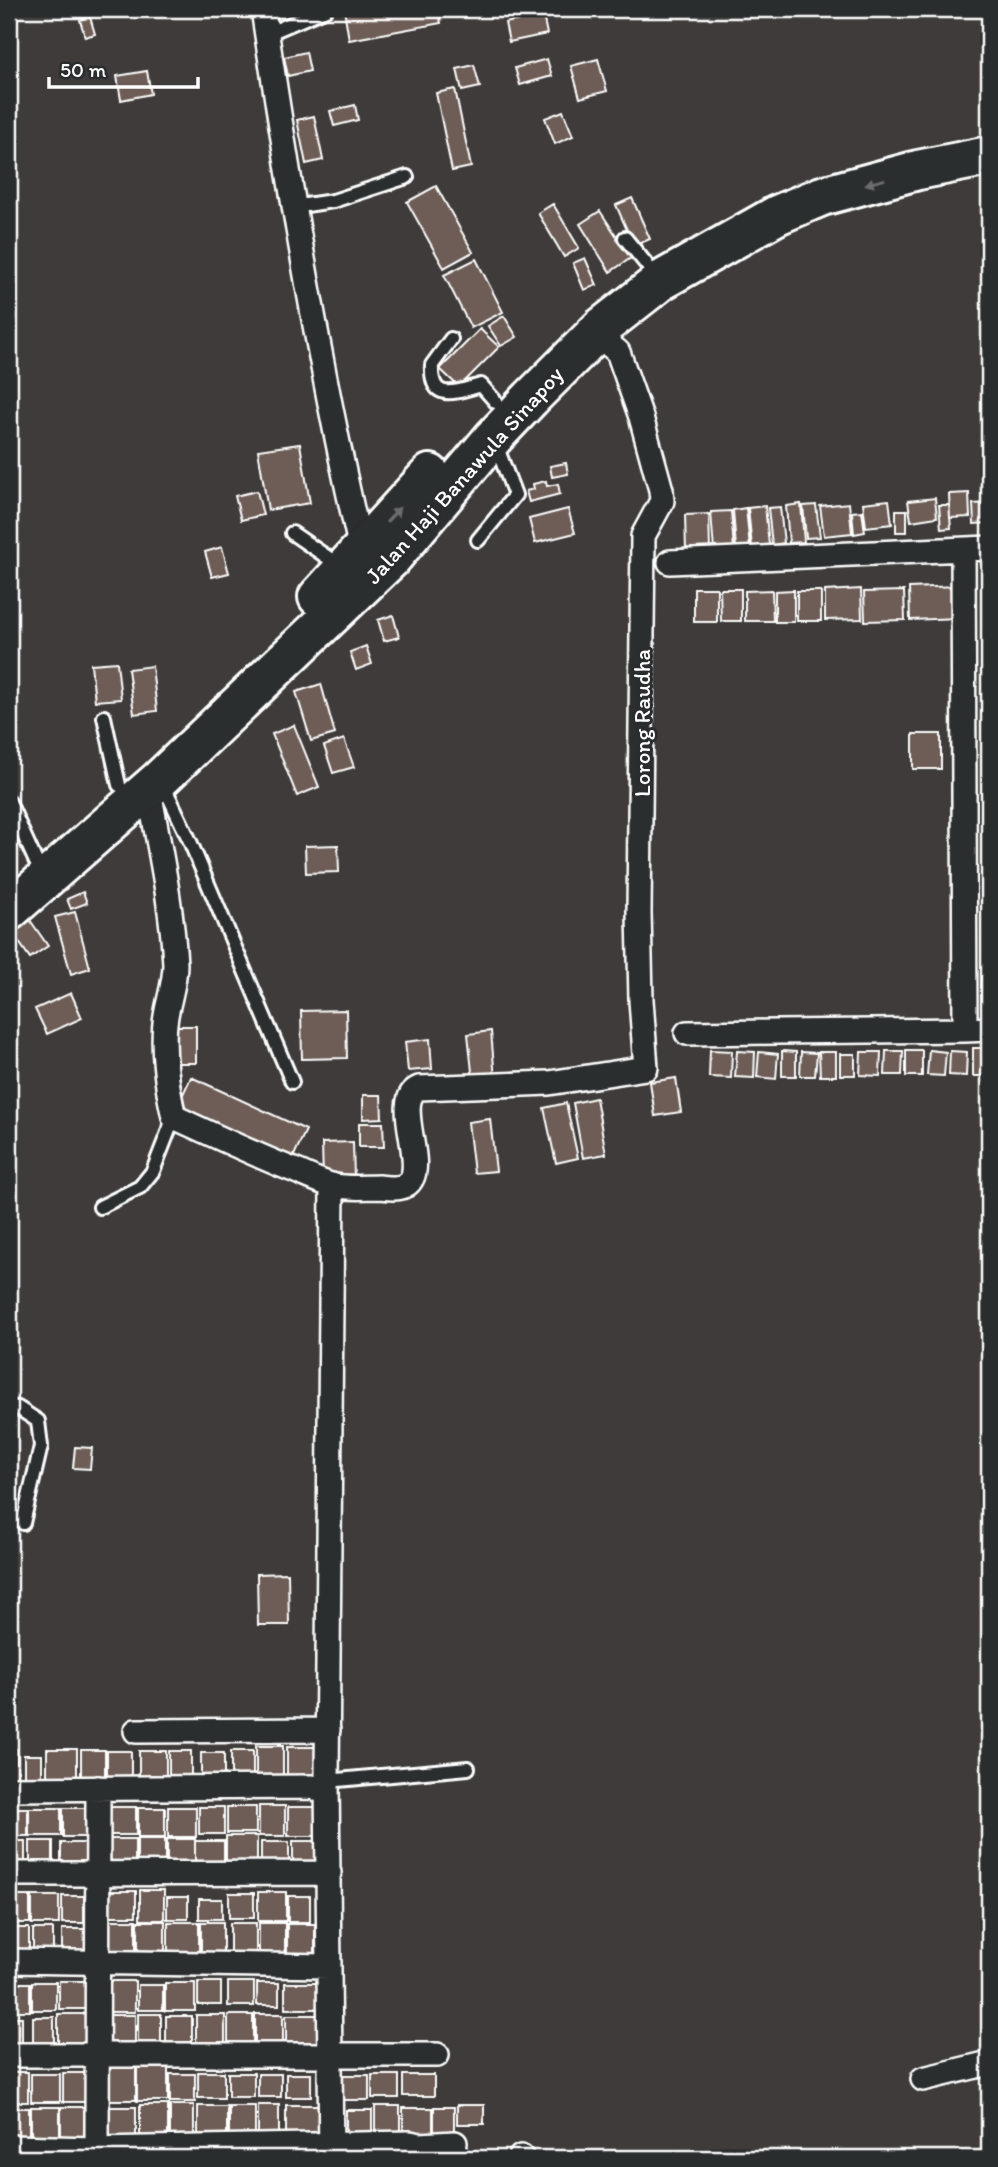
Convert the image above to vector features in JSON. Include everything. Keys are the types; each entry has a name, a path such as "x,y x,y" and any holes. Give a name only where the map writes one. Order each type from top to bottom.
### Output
{"highway":[{"name":"Jalan Haji Banawula Sinapoy","path":"9,911 391,559 553,344 636,252 726,215 789,183 834,166 989,130"},
{"name":"Jalan Haji Banawula Sinapoy","path":"22,873 143,785 353,559 495,420 662,280 777,215 822,196 918,170 989,156"}],"street":[{"path":"263,9 293,207 334,429 353,559"},
{"name":"Lorong Raudha","path":"332,1185 399,1188 411,1181 415,1159 408,1105 410,1094 419,1088 549,1083 646,1068 639,913 643,536 662,501 641,417 618,352 596,334"},
{"path":"670,562 989,548"},
{"path":"963,550 965,1030"},
{"path":"143,785 171,914 175,982 164,1029 169,1092 174,1117 243,1149 332,1185 327,1787 331,2151"},
{"path":"687,1033 989,1029"},
{"path":"136,1731 328,1730"},
{"path":"9,1789 327,1787"},
{"path":"97,2149 98,1788"},
{"path":"9,1874 328,1873"},
{"path":"9,1961 329,1966"},
{"path":"9,2055 437,2055"},
{"path":"923,2079 989,2063"},
{"path":"9,2147 422,2152 455,2143"}],"lane":[{"path":"267,34 326,9"},
{"path":"293,207 333,201 407,177"},
{"path":"451,339 432,365 434,384 441,392 448,394 481,385 495,420 515,495 478,540"},
{"path":"292,533 353,559"},
{"path":"104,717 143,785 189,839 292,1082"},
{"path":"9,802 22,873"},
{"path":"100,1207 140,1186 153,1171 174,1117"},
{"path":"9,1407 18,1408 38,1422 41,1446 23,1523"},
{"path":"327,1787 468,1768"}],"building":[{"path":"344,9 438,9 441,23 349,40"},
{"path":"543,15 547,34 509,42 505,23"},
{"path":"90,17 95,34 85,37 80,20"},
{"path":"306,52 310,71 288,76 284,57"},
{"path":"547,59 552,76 520,85 515,68"},
{"path":"598,59 607,91 580,98 571,66"},
{"path":"474,65 480,87 462,91 457,69"},
{"path":"147,71 151,94 121,100 117,76"},
{"path":"455,89 471,167 452,171 436,93"},
{"path":"355,105 358,120 334,126 330,111"},
{"path":"563,111 573,136 555,144 545,118"},
{"path":"314,116 323,160 306,164 297,120"},
{"path":"436,186 473,252 444,268 407,202"},
{"path":"632,198 650,239 634,246 616,205"},
{"path":"553,204 579,248 564,257 538,213"},
{"path":"600,211 631,258 610,272 580,224"},
{"path":"585,258 597,285 584,290 573,263"},
{"path":"476,259 503,312 471,328 444,275"},
{"path":"504,316 517,337 501,346 488,326"},
{"path":"480,329 499,347 459,387 440,369"},
{"path":"300,444 310,503 268,510 258,450"},
{"path":"566,463 568,474 552,477 550,466"},
{"path":"546,481 547,486 558,484 560,494 529,502 526,491 534,489 533,484"},
{"path":"257,491 263,515 241,520 235,496"},
{"path":"969,493 970,517 950,518 949,494"},
{"path":"935,498 937,517 911,521 908,501"},
{"path":"889,500 892,524 866,527 863,503"},
{"path":"849,503 852,533 824,536 820,506"},
{"path":"989,503 989,523 974,524 973,504"},
{"path":"801,504 804,542 789,543 786,506"},
{"path":"816,505 820,537 806,538 803,506"},
{"path":"939,505 949,505 951,528 941,529"},
{"path":"765,506 769,545 752,547 748,508"},
{"path":"780,507 784,543 772,545 768,508"},
{"path":"746,508 750,547 736,548 733,510"},
{"path":"568,509 575,533 535,543 529,519"},
{"path":"896,510 907,510 907,532 896,532"},
{"path":"731,511 734,549 714,551 711,512"},
{"path":"862,511 865,532 854,534 852,512"},
{"path":"709,514 710,551 686,552 685,515"},
{"path":"222,547 229,573 212,577 205,552"},
{"path":"958,586 959,618 910,620 909,588"},
{"path":"694,588 717,588 717,622 694,622"},
{"path":"720,589 741,589 741,621 721,621"},
{"path":"861,589 862,619 825,620 825,591"},
{"path":"772,590 773,621 745,621 745,591"},
{"path":"794,590 794,622 775,622 775,591"},
{"path":"797,591 821,591 821,621 797,621"},
{"path":"904,591 905,620 865,621 864,592"},
{"path":"393,615 399,637 384,641 378,620"},
{"path":"366,646 372,664 356,670 350,652"},
{"path":"117,662 121,699 95,701 91,664"},
{"path":"152,666 157,711 134,714 128,669"},
{"path":"321,684 335,734 311,741 296,692"},
{"path":"294,725 319,787 297,796 272,734"},
{"path":"913,734 941,734 941,769 913,769"},
{"path":"344,739 354,767 333,773 324,746"},
{"path":"338,845 339,872 306,873 305,846"},
{"path":"83,892 87,903 71,909 67,899"},
{"path":"75,912 90,968 71,974 55,917"},
{"path":"30,920 48,946 30,958 12,932"},
{"path":"71,993 82,1018 47,1034 35,1009"},
{"path":"346,1010 347,1058 302,1059 301,1011"},
{"path":"176,1026 196,1026 196,1063 175,1063"},
{"path":"491,1031 495,1079 473,1081 468,1034"},
{"path":"430,1039 432,1069 408,1071 405,1042"},
{"path":"973,1048 989,1048 989,1076 973,1076"},
{"path":"710,1050 732,1051 731,1078 709,1077"},
{"path":"906,1050 922,1050 922,1076 906,1076"},
{"path":"929,1050 946,1052 944,1076 927,1075"},
{"path":"737,1051 755,1052 754,1078 735,1077"},
{"path":"782,1051 796,1052 796,1076 782,1076"},
{"path":"886,1051 903,1051 902,1075 885,1075"},
{"path":"950,1051 967,1052 966,1076 949,1075"},
{"path":"759,1052 778,1054 776,1079 757,1077"},
{"path":"801,1052 817,1053 815,1076 800,1076"},
{"path":"819,1052 836,1052 836,1076 820,1076"},
{"path":"861,1052 881,1052 880,1076 860,1075"},
{"path":"840,1054 855,1054 855,1075 840,1075"},
{"path":"191,1077 306,1130 291,1162 176,1109"},
{"path":"676,1078 681,1112 655,1116 650,1082"},
{"path":"363,1095 381,1095 382,1118 363,1119"},
{"path":"596,1098 606,1154 583,1158 573,1103"},
{"path":"566,1103 578,1158 556,1163 544,1108"},
{"path":"490,1119 496,1171 474,1173 468,1122"},
{"path":"359,1123 383,1123 384,1147 359,1147"},
{"path":"353,1142 354,1178 323,1179 322,1143"},
{"path":"75,1447 92,1448 90,1469 73,1468"},
{"path":"288,1573 289,1625 258,1625 257,1574"},
{"path":"256,1746 283,1746 283,1781 256,1781"},
{"path":"287,1747 318,1747 318,1779 287,1779"},
{"path":"9,1749 17,1749 17,1784 9,1784"},
{"path":"47,1749 77,1749 77,1783 47,1783"},
{"path":"81,1750 105,1750 105,1780 81,1780"},
{"path":"107,1751 131,1751 131,1779 107,1779"},
{"path":"139,1751 166,1751 166,1779 139,1779"},
{"path":"169,1751 191,1751 191,1784 169,1784"},
{"path":"231,1751 253,1751 253,1781 231,1781"},
{"path":"201,1753 224,1753 224,1779 201,1779"},
{"path":"24,1755 42,1755 42,1780 24,1780"},
{"path":"259,1806 285,1806 285,1836 259,1836"},
{"path":"107,1807 136,1807 136,1835 107,1835"},
{"path":"168,1807 196,1807 196,1837 168,1837"},
{"path":"199,1807 224,1807 224,1834 199,1834"},
{"path":"227,1807 256,1807 256,1833 227,1833"},
{"path":"288,1807 316,1807 316,1836 288,1836"},
{"path":"9,1808 28,1808 28,1836 9,1836"},
{"path":"29,1808 61,1808 61,1836 29,1836"},
{"path":"63,1808 88,1808 88,1837 63,1837"},
{"path":"138,1808 165,1808 165,1837 138,1837"},
{"path":"226,1836 257,1836 257,1870 226,1870"},
{"path":"107,1839 135,1839 135,1868 107,1868"},
{"path":"137,1839 165,1839 165,1868 137,1868"},
{"path":"167,1839 195,1839 195,1868 167,1868"},
{"path":"9,1841 25,1841 25,1869 9,1869"},
{"path":"30,1841 53,1841 53,1868 30,1868"},
{"path":"195,1841 224,1841 224,1870 195,1870"},
{"path":"293,1841 321,1841 321,1870 293,1870"},
{"path":"261,1842 289,1842 289,1870 261,1870"},
{"path":"61,1843 89,1843 89,1869 61,1869"},
{"path":"140,1890 164,1890 164,1920 140,1920"},
{"path":"109,1891 136,1891 136,1916 109,1916"},
{"path":"258,1892 286,1892 286,1921 258,1921"},
{"path":"229,1893 254,1893 254,1918 229,1918"},
{"path":"9,1896 30,1896 30,1923 9,1923"},
{"path":"32,1896 59,1896 59,1924 32,1924"},
{"path":"62,1896 84,1896 84,1923 62,1923"},
{"path":"288,1896 310,1896 310,1922 288,1922"},
{"path":"167,1897 188,1897 188,1919 167,1919"},
{"path":"199,1899 222,1899 222,1919 199,1919"},
{"path":"108,1920 136,1920 136,1954 108,1954"},
{"path":"138,1921 165,1921 165,1956 138,1956"},
{"path":"168,1922 199,1922 199,1955 168,1955"},
{"path":"201,1922 223,1922 223,1958 201,1958"},
{"path":"230,1923 256,1923 256,1959 230,1959"},
{"path":"259,1923 285,1923 285,1955 259,1955"},
{"path":"287,1924 315,1924 315,1955 287,1955"},
{"path":"9,1928 29,1928 29,1958 9,1958"},
{"path":"33,1929 53,1929 53,1954 33,1954"},
{"path":"62,1929 85,1929 85,1956 62,1956"},
{"path":"59,1981 88,1981 88,2009 59,2009"},
{"path":"109,1981 135,1981 135,2012 109,2012"},
{"path":"32,1982 56,1982 56,2010 32,2010"},
{"path":"198,1982 221,1982 221,2005 198,2005"},
{"path":"228,1982 254,1982 254,2006 228,2006"},
{"path":"9,1983 30,1983 30,2011 9,2011"},
{"path":"165,1983 195,1983 195,2011 165,2011"},
{"path":"257,1983 279,1983 279,2005 257,2005"},
{"path":"285,1983 320,1983 320,2009 285,2009"},
{"path":"138,1985 163,1985 163,2010 138,2010"},
{"path":"58,2014 88,2014 88,2047 58,2047"},
{"path":"138,2014 161,2014 161,2047 138,2047"},
{"path":"255,2014 283,2014 283,2050 255,2050"},
{"path":"108,2015 135,2015 135,2047 108,2047"},
{"path":"196,2015 225,2015 225,2049 196,2049"},
{"path":"228,2015 253,2015 253,2049 228,2049"},
{"path":"286,2015 319,2015 319,2050 286,2050"},
{"path":"166,2016 192,2016 192,2048 166,2048"},
{"path":"9,2017 22,2017 22,2051 9,2051"},
{"path":"33,2017 54,2017 54,2048 33,2048"},
{"path":"105,2066 136,2066 136,2100 105,2100"},
{"path":"137,2067 168,2067 168,2101 137,2101"},
{"path":"9,2072 28,2072 28,2102 9,2102"},
{"path":"198,2072 224,2072 224,2098 198,2098"},
{"path":"63,2073 87,2073 87,2102 63,2102"},
{"path":"228,2073 254,2073 254,2097 228,2097"},
{"path":"31,2074 60,2074 60,2102 31,2102"},
{"path":"170,2074 195,2074 195,2102 170,2102"},
{"path":"258,2074 281,2074 281,2097 258,2097"},
{"path":"286,2074 311,2074 311,2097 286,2097"},
{"path":"343,2075 369,2075 369,2100 343,2100"},
{"path":"372,2075 399,2075 399,2098 372,2098"},
{"path":"403,2075 434,2075 434,2096 403,2096"},
{"path":"140,2105 168,2105 168,2139 140,2139"},
{"path":"170,2105 194,2105 194,2139 170,2139"},
{"path":"258,2105 279,2105 279,2139 258,2139"},
{"path":"286,2105 322,2105 322,2140 286,2140"},
{"path":"457,2105 484,2105 484,2124 457,2124"},
{"path":"198,2106 227,2106 227,2139 198,2139"},
{"path":"229,2106 255,2106 255,2141 229,2141"},
{"path":"375,2106 400,2106 400,2141 375,2141"},
{"path":"31,2107 60,2107 60,2141 31,2141"},
{"path":"61,2107 84,2107 84,2140 61,2140"},
{"path":"107,2107 136,2107 136,2140 107,2140"},
{"path":"434,2107 454,2107 454,2136 434,2136"},
{"path":"9,2108 29,2108 29,2141 9,2141"},
{"path":"403,2108 433,2108 433,2135 403,2135"},
{"path":"346,2110 372,2110 372,2141 346,2141"},
{"path":"562,2153 598,2153 598,2158 562,2158"}]}
